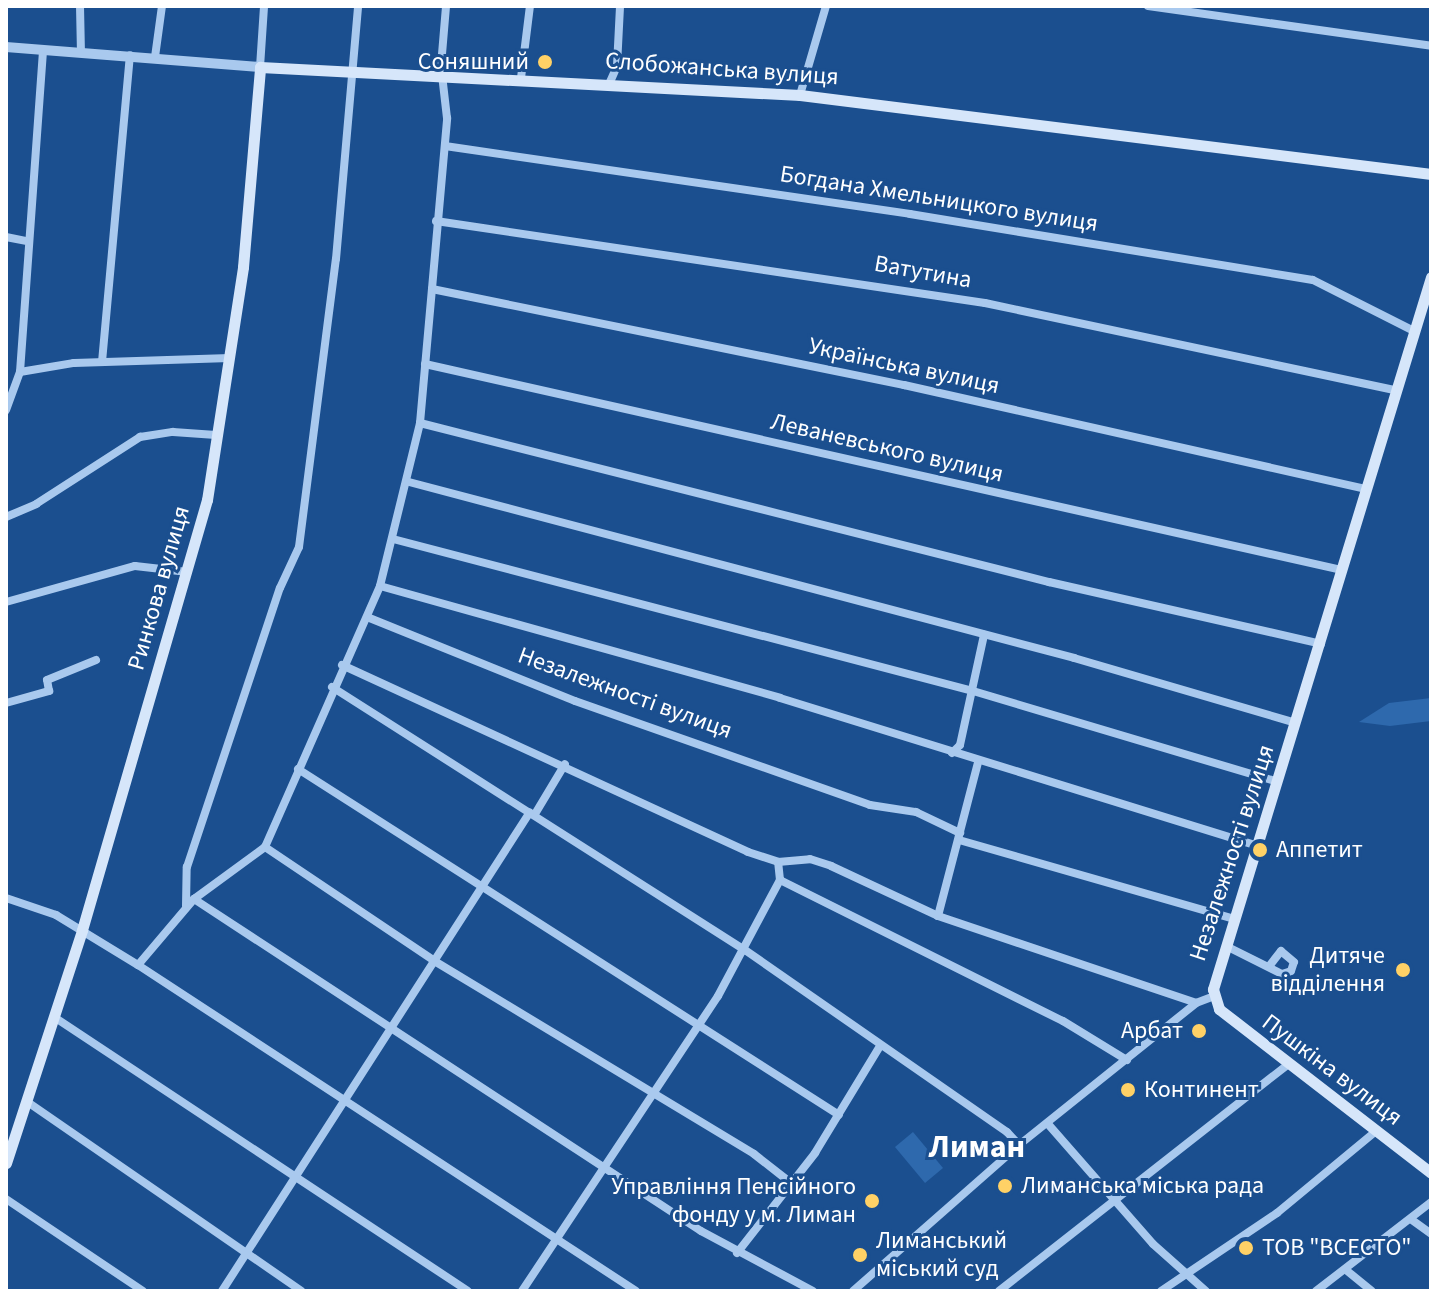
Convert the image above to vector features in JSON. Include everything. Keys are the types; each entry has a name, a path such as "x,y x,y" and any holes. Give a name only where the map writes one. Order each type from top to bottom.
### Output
{"main road":[{"name":"Слобожанська вулиця","path":"260,67 610,82 800,95 1431,174"},
{"name":"Ринкова вулиця","path":"6,1163 29,1103 82,930 207,500 230,358 260,67"},
{"name":"Незалежності вулиця","path":"1214,996 1226,946 1279,782 1431,277"},
{"name":"Пушкіна вулиця","path":"1214,996 1219,1009 1286,1066 1431,1173"}],"street":[{"path":"80,6 81,52"},
{"path":"155,57 162,6"},
{"name":"Ринкова вулиця","path":"260,67 264,6"},
{"path":"138,965 187,905 187,867 280,588 299,547 355,72 358,6"},
{"path":"180,913 194,899 265,847 332,687 380,586 409,482 420,423 445,146 447,87 443,76 446,6"},
{"path":"521,78 530,6"},
{"path":"610,82 617,66 620,6"},
{"path":"800,95 808,82 826,6"},
{"path":"1148,6 1431,46"},
{"name":"Слобожанська вулиця","path":"6,47 260,67"},
{"path":"6,410 20,372 26,241 43,50"},
{"path":"102,362 130,55"},
{"name":"Богдана Хмельницкого вулиця","path":"445,146 910,214 1313,280 1416,332"},
{"name":"Ватутина","path":"436,221 985,303 1398,391"},
{"path":"6,237 26,241"},
{"name":"Українська вулиця","path":"432,289 904,385 1366,489"},
{"path":"20,372 44,365 230,358"},
{"name":"Леваневського вулиця","path":"425,364 1341,570"},
{"path":"420,423 975,564 1321,644"},
{"path":"6,517 36,504 140,437 173,432 216,435"},
{"path":"409,482 984,635 1296,723"},
{"path":"393,539 973,691 1279,782"},
{"path":"6,602 135,566 188,572"},
{"path":"380,586 780,698 978,762 1258,846"},
{"name":"Незалежності вулиця","path":"367,617 575,701 870,805 916,812 960,836 1235,919"},
{"path":"952,753 960,745 984,635"},
{"path":"6,703 49,691 47,680 96,660"},
{"path":"342,665 565,764 748,852 778,862 820,862 938,916 1196,1003"},
{"path":"332,687 745,950 962,1100 1019,1145"},
{"path":"938,916 978,762"},
{"path":"222,1291 565,764"},
{"path":"298,769 486,886 839,1115"},
{"path":"265,847 436,962 754,1154 791,1183"},
{"path":"522,1291 606,1169 745,950 780,880 778,862"},
{"path":"780,880 1063,1021 1127,1060"},
{"path":"6,898 82,930 636,1291"},
{"path":"194,899 737,1253 802,1281 813,1291"},
{"path":"448,944 446,959 454,972"},
{"path":"1226,946 1270,965"},
{"path":"417,949 426,964 425,979"},
{"name":"Незалежності вулиця","path":"853,1291 1019,1145 1196,1003 1214,996"},
{"path":"54,1017 468,1291"},
{"path":"737,1253 839,1115 880,1046"},
{"path":"999,1291 1286,1066"},
{"path":"29,1103 302,1291"},
{"path":"1048,1124 1113,1201 1206,1291"},
{"path":"1161,1291 1277,1213 1376,1131"},
{"path":"6,1199 143,1291"},
{"path":"1316,1291 1412,1220 1431,1202"},
{"path":"1412,1220 1431,1234"},
{"path":"1346,1270 1372,1291"}],"shaded area":[{"path":"1431,698 1431,721 1390,726 1359,722 1389,703"},
{"path":"913,1132 943,1168 925,1183 895,1147"}],"place":[{"name":"Соняшний","path":"545,62"},
{"name":"Аппетит","path":"1260,850"},
{"name":"Дитяче відділення","path":"1403,970"},
{"name":"Арбат","path":"1199,1031"},
{"name":"Континент","path":"1128,1090"},
{"name":"Лиманська міська рада","path":"1005,1186"},
{"name":"Управління Пенсійного фонду у м. Лиман","path":"872,1201"},
{"name":"ТОВ \"ВСЕСТО\"","path":"1246,1248"},
{"name":"Лиманський міський суд","path":"860,1255"}],"district":[{"name":"Лиман","path":"977,1147"}]}
